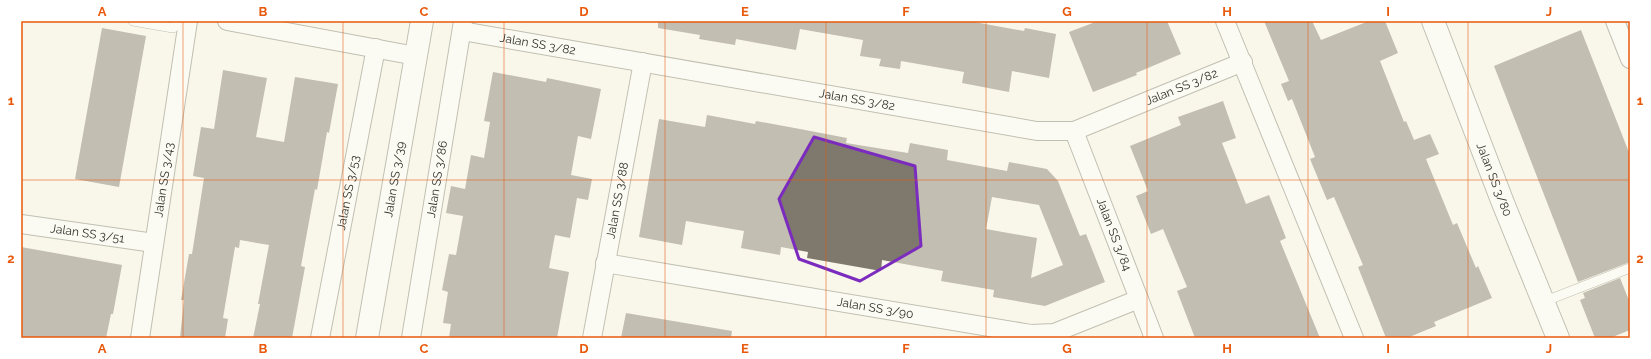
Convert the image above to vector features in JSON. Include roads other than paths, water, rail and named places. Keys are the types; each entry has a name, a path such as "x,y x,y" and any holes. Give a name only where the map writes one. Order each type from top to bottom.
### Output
{"street":[{"name":"Jalan SS 3/43","path":"140,338 188,21"},
{"path":"228,21 416,56"},
{"name":"Jalan SS 3/39","path":"367,338 422,21"},
{"path":"1226,21 1354,338"},
{"name":"Jalan SS 3/80","path":"1433,21 1503,203 1558,338"},
{"path":"1615,21 1630,59"},
{"name":"Jalan SS 3/82","path":"463,26 643,62 1037,131 1074,131 1242,62"},
{"name":"Jalan SS 3/86","path":"411,338 463,26"},
{"name":"Jalan SS 3/53","path":"320,338 376,48"},
{"name":"Jalan SS 3/88","path":"592,338 643,62"},
{"name":"Jalan SS 3/84","path":"1074,131 1154,338"},
{"name":"Jalan SS 3/51","path":"21,224 154,243"},
{"name":"Jalan SS 3/90","path":"606,262 1031,334 1054,333 1139,299"}],"lane":[{"path":"133,21 173,28 181,21"},
{"path":"1544,302 1630,268"}]}
